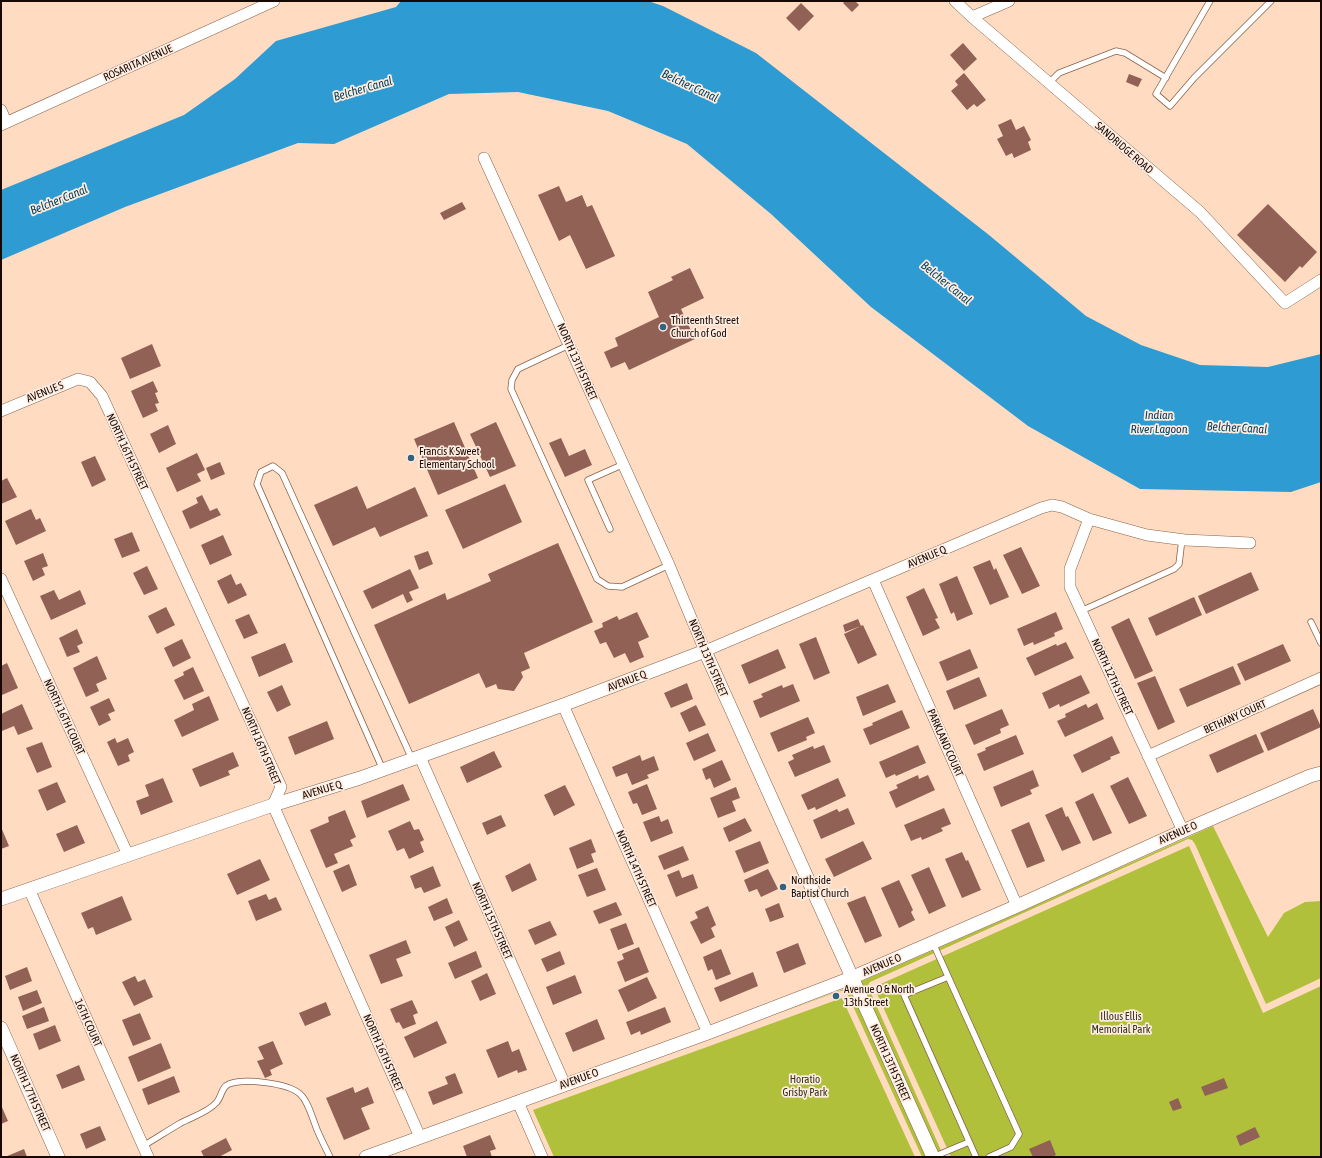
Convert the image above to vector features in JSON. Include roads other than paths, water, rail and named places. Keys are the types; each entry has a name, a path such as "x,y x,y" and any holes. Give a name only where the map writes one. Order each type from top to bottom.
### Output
{"street":[{"name":"ROSARITA AVENUE","path":"4,124 274,1"},
{"name":"SANDRIDGE ROAD","path":"955,1 1200,212 1285,303 1321,280"},
{"path":"972,17 1009,1"},
{"path":"1,110 4,124"},
{"name":"NORTH 13TH STREET","path":"484,158 624,464 705,651 851,978 933,1157"},
{"name":"AVENUE S","path":"1,411 78,378 90,382"},
{"name":"NORTH 16TH STREET","path":"90,382 102,396 281,787 273,804 420,1137"},
{"name":"AVENUE Q","path":"1,899 273,804 360,778 563,705 705,651 1041,508 1052,505 1062,507 1089,519 1147,535 1182,539 1250,543"},
{"name":"NORTH 12TH STREET","path":"1089,519 1070,569 1070,587 1183,831"},
{"name":"NORTH 16TH COURT","path":"1,579 128,855"},
{"name":"PARKLAND COURT","path":"873,580 1017,906"},
{"name":"BETHANY COURT","path":"1148,756 1321,678"},
{"name":"NORTH 14TH STREET","path":"563,705 708,1033"},
{"name":"NORTH 15TH STREET","path":"416,758 565,1085"},
{"name":"AVENUE O","path":"366,1157 708,1033 851,978 1017,906 1183,831 1310,776 1321,773"},
{"name":"16TH COURT","path":"28,889 148,1157"},
{"name":"NORTH 17TH STREET","path":"1,1028 58,1157"},
{"path":"518,1102 542,1157"}],"lane":[{"path":"1210,1 1156,94 1170,106 1194,78 1271,1"},
{"path":"1049,83 1059,73 1116,51 1125,53 1166,78"},
{"path":"569,345 518,369 512,380 511,389 597,579 608,586 622,587 669,565"},
{"path":"610,529 588,480 624,464"},
{"path":"383,770 257,484 260,472 273,466 282,473 416,758"},
{"path":"1081,611 1174,569 1179,564 1182,539"},
{"path":"1311,622 1321,643"},
{"path":"933,943 1019,1134 1011,1147 989,1157"},
{"path":"948,977 904,995 976,1157"},
{"path":"143,1146 180,1123 210,1108 217,1102 224,1087 228,1084 235,1082 268,1082 281,1085 300,1094 306,1103 330,1157"},
{"path":"933,1157 969,1142"}],"water":[{"name":"Indian River Lagoon","path":"401,1 648,1 663,6 756,53 989,235 1086,316 1141,345 1200,365 1268,367 1321,354 1321,482 1291,492 1140,489 1028,426 871,307 771,214 687,144 608,111 518,92 449,94 334,144 298,143 125,207 1,260 1,190 184,115 235,79 276,41 396,7"}],"place":[{"name":"Thirteenth Street Church of God","path":"663,327"},
{"name":"Francis K Sweet Elementary School","path":"411,458"},
{"name":"Northside Baptist Church","path":"783,887"},
{"name":"Avenue O & North 13th Street","path":"836,996"}],"water label":[{"name":"Belcher Canal","path":"690,86"},
{"name":"Belcher Canal","path":"363,89"},
{"name":"Belcher Canal","path":"59,200"},
{"name":"Belcher Canal","path":"946,283"},
{"name":"Belcher Canal","path":"1237,428"}],"park label":[{"name":"Illous Ellis Memorial Park","path":"1121,1023"},
{"name":"Horatio Grisby Park","path":"805,1086"}]}
